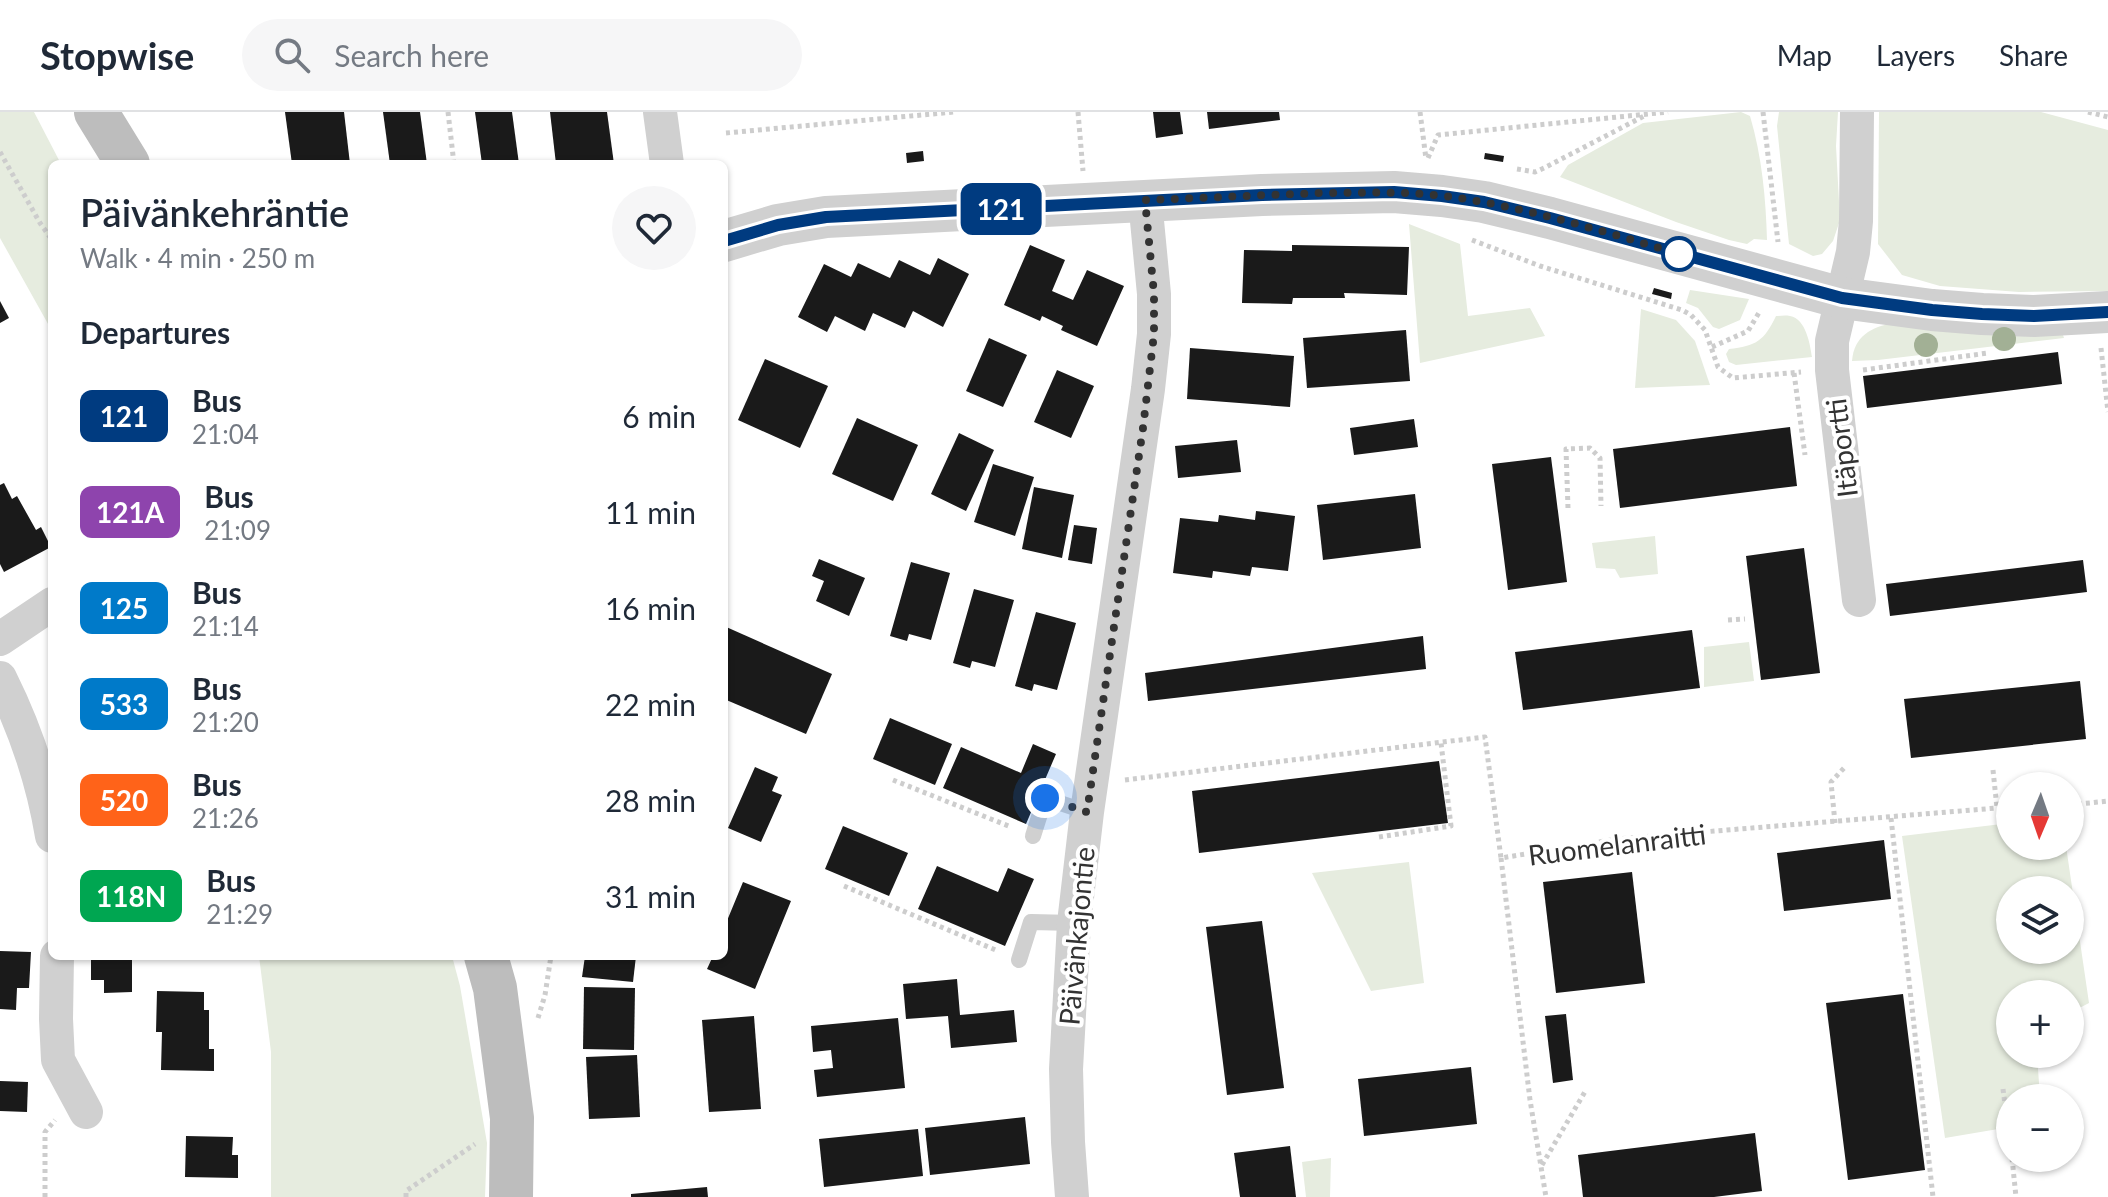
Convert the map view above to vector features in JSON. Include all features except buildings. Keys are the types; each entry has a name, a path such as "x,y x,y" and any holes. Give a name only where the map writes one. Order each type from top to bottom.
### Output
{"main road":[{"path":"96,112 126,160"},
{"path":"487,960 495,988 512,1118 511,1197"}],"street":[{"path":"660,112 666,160"},
{"name":"Itäportti","path":"1857,112 1853,252 1832,341 1832,370 1859,600"},
{"path":"728,240 778,225 826,217 1145,200 1394,192 1484,202 1842,298 2104,325"},
{"name":"Päivänkajontie","path":"1072,1197 1066,1069 1074,923 1154,334 1154,294 1145,200"},
{"path":"0,639 48,607"},
{"path":"0,678 16,709 48,812"},
{"path":"57,960 58,1060 81,1103"}],"lane":[{"path":"1033,836 1045,798 1090,797"},
{"path":"1019,960 1031,922 1074,923"}],"path":[{"path":"448,112 454,160"},
{"path":"726,133 954,112"},
{"path":"1078,112 1084,176"},
{"path":"1420,112 1426,163"},
{"path":"1426,163 1438,135 1668,112"},
{"path":"1763,112 1778,242"},
{"path":"2088,112 2108,117"},
{"path":"1507,167 1535,172 1646,115"},
{"path":"0,152 48,234"},
{"path":"1426,163 1440,162"},
{"path":"1459,235 1540,266 1682,310 1705,330 1718,367 1733,378 1864,369 1990,353"},
{"path":"1712,347 1748,331 1762,308"},
{"path":"2104,325 2108,412"},
{"path":"1568,508 1566,449 1590,448 1600,458 1601,506"},
{"path":"1728,620 1745,619"},
{"name":"Ruomelanraitti","path":"1090,797 1485,737 1501,858 1617,839 1996,808"},
{"path":"1379,837 1451,826 1441,743"},
{"path":"1835,823 1831,782 1844,768"},
{"path":"1993,770 1996,798"},
{"path":"893,780 1033,836"},
{"path":"2084,804 2108,801"},
{"path":"1891,818 1933,1197"},
{"path":"1501,858 1530,1100 1546,1197"},
{"path":"844,886 1019,960"},
{"path":"537,1022 550,960"},
{"path":"1542,1166 1586,1090"},
{"path":"45,1197 45,1132 81,1103"},
{"path":"406,1197 406,1191 512,1118"},
{"path":"2013,1172 2016,1197"}],"shaded area":[{"path":"0,112 34,112 59,160 48,160 48,324 0,238"},
{"path":"1741,112 1750,116 1758,147 1767,240 1754,239 1747,244 1729,240 1560,177 1568,165 1643,123"},
{"path":"1779,112 1838,112 1836,146 1840,220 1833,241 1822,254 1813,256 1789,244 1777,126"},
{"path":"1879,112 2041,112 2108,130 2108,291 2019,292 1940,286 1902,275 1878,244"},
{"path":"1409,224 1460,244 1468,316 1530,308 1545,336 1420,363"},
{"path":"1690,290 1749,299 1740,320 1719,329 1713,327 1698,308 1686,303"},
{"path":"1641,309 1676,320 1695,341 1710,385 1635,388"},
{"path":"1776,316 1790,316 1800,322 1812,357 1736,365 1729,362 1726,354 1729,349 1758,341"},
{"path":"1894,323 2063,335 2064,338 1852,361 1856,345 1865,334"},
{"path":"1655,536 1658,574 1620,578 1615,569 1596,568 1592,543"},
{"path":"1749,642 1754,681 1704,687 1704,647"},
{"path":"1996,825 1996,860 2068,860 2070,876 1996,876 1996,964 2083,964 2089,1003 2084,1006 2084,980 1996,980 1996,1068 2038,1068 2039,1084 1996,1084 1996,1129 1945,1138 1902,836"},
{"path":"1409,862 1424,983 1371,991 1312,873"},
{"path":"260,960 453,960 487,1143 485,1197 271,1197 271,1052"},
{"path":"1331,1158 1330,1197 1306,1197 1302,1162"}],"bus line":[{"name":"121","path":"728,239 778,225 826,217 1262,195 1394,192 1484,202 1842,298 1982,314 2034,316 2108,312"}],"route":[{"path":"1045,798 1087,812 1154,334 1154,294 1145,200 1394,192 1442,196 1484,202 1550,218 1679,254"}]}
